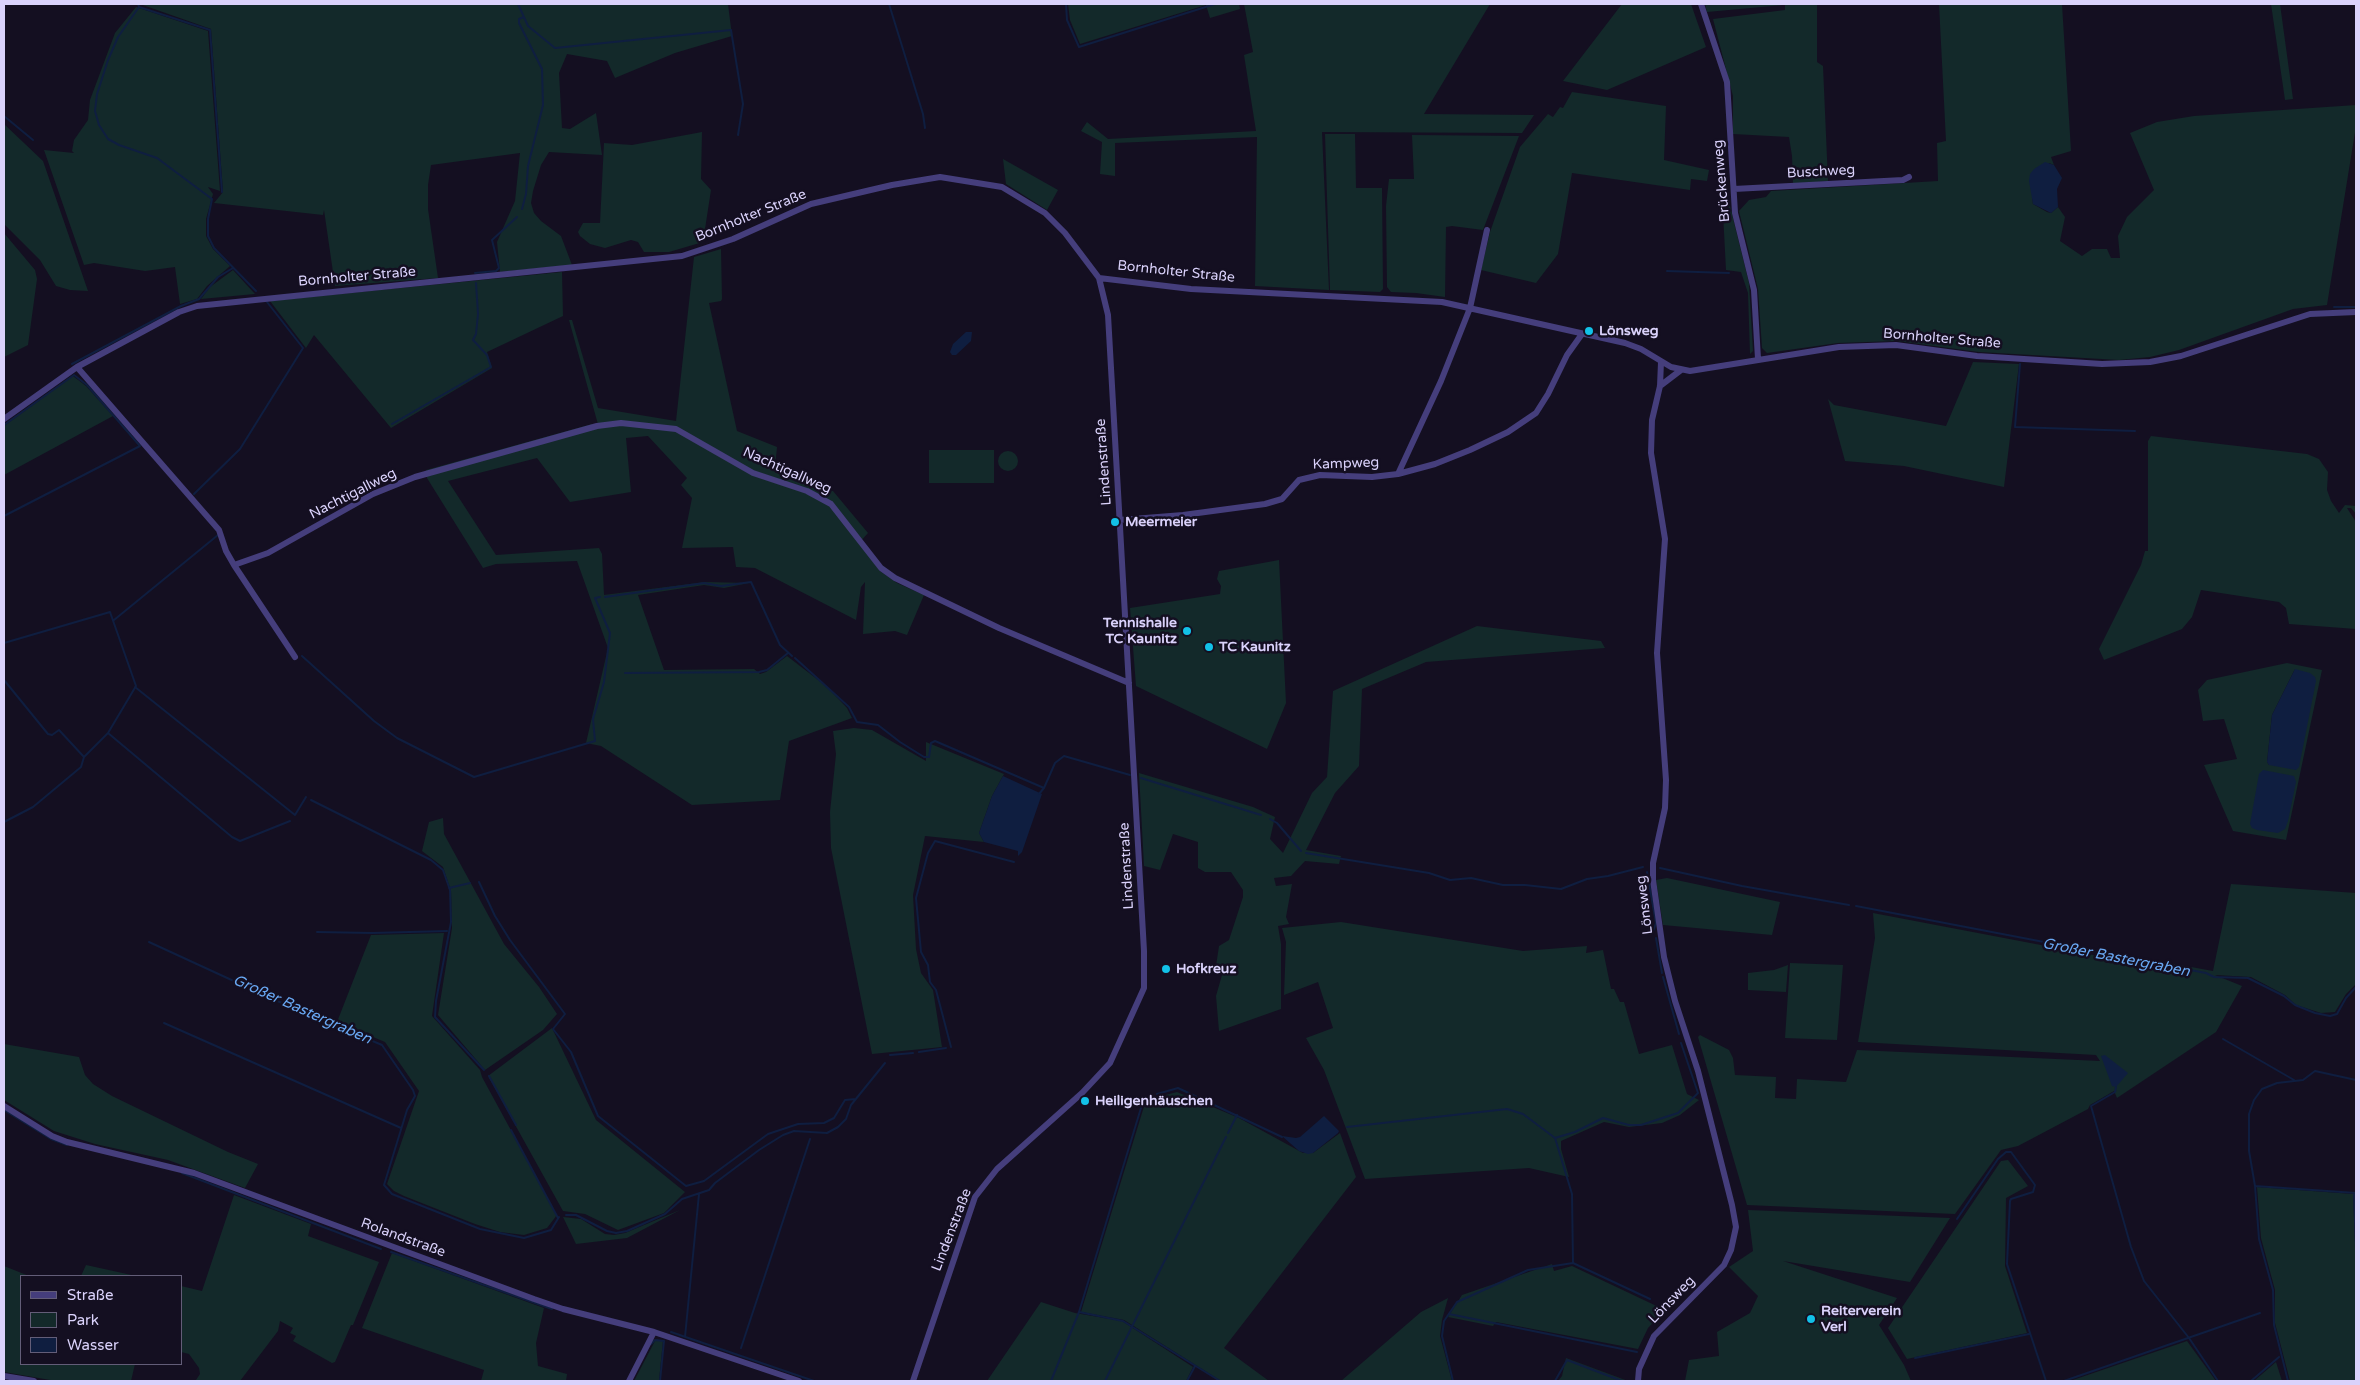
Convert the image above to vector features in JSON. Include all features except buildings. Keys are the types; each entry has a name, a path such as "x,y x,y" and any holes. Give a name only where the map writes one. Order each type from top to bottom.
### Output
{"street":[{"name":"Brückenweg","path":"1701,4 1727,82 1735,213 1754,290 1758,359"},
{"name":"Bornholter Straße","path":"4,419 77,367 179,312 197,306 682,256 733,239 812,204 892,185 940,177 1002,187 1025,200 1045,213 1065,233 1099,278 1191,289 1424,299 1625,343 1641,349 1661,362 1681,370 1690,371 1839,347 1896,345 1978,356 2102,364 2150,362 2181,356 2310,314 2356,312"},
{"name":"Buschweg","path":"1734,189 1903,180 1908,177"},
{"path":"1398,474 1441,381 1470,308 1487,230"},
{"name":"Lindenstraße","path":"913,1381 975,1197 997,1169 1082,1094 1110,1062 1144,988 1144,951 1108,315 1099,278"},
{"name":"Kampweg","path":"1120,520 1184,515 1265,504 1282,499 1299,480 1320,475 1372,477 1398,474 1435,464 1470,450 1524,423 1536,413 1567,355 1582,334"},
{"name":"Lönsweg","path":"1638,1381 1639,1369 1654,1336 1724,1265 1731,1250 1736,1227 1698,1071 1675,1001 1664,956 1653,880 1653,863 1665,808 1666,780 1657,653 1665,539 1651,453 1652,420 1660,386 1661,362"},
{"path":"77,367 218,530 234,565 295,657"},
{"path":"1660,386 1681,370"},
{"name":"Nachtigallweg","path":"234,565 268,553 373,494 415,477 597,426 621,423 676,429 753,473 807,491 831,504 881,568 895,578 999,628 1129,683"},
{"name":"Rolandstraße","path":"4,1106 52,1136 67,1142 194,1173 563,1309 654,1332 799,1381"},
{"path":"629,1381 654,1332"},
{"path":"4,1376 34,1381"}],"green space":[{"path":"140,4 728,4 732,36 675,53 615,78 607,61 567,54 559,73 562,128 570,129 596,113 602,155 549,152 541,165 531,203 534,213 541,221 561,236 572,265 500,272 497,242 515,201 520,153 431,165 428,185 428,209 438,278 335,286 324,210 323,215 214,203 223,192 211,29"},
{"path":"1068,4 1239,4 1240,9 1210,18 1206,5 1080,44 1070,20"},
{"path":"1244,4 1490,4 1424,114 1534,115 1522,133 1322,132 1329,290 1255,286 1257,137 1115,143 1115,176 1100,174 1102,142 1081,131 1087,122 1108,139 1256,131 1244,55 1253,52"},
{"path":"1622,4 1691,4 1706,47 1607,90 1563,81"},
{"path":"1705,4 1783,4 1783,5 1707,12"},
{"path":"1785,4 1817,4 1817,62 1823,66 1828,181 1793,184 1789,137 1733,134 1733,96 1713,19 1785,10"},
{"path":"1939,4 2062,4 2071,151 2051,157 2054,165 2049,163 2032,195 2033,204 2047,212 2051,213 2058,207 2065,217 2060,241 2082,256 2092,249 2107,249 2111,258 2120,258 2118,236 2127,217 2154,190 2130,133 2157,122 2194,116 2356,105 2356,126 2327,305 2293,309 2179,350 2150,357 2119,360 1979,352 1897,341 1838,343 1767,353 1762,348 1758,289 1739,211 1749,200 1766,197 1771,191 1938,181 1937,143 1946,141"},
{"path":"2271,4 2280,4 2293,99 2285,100"},
{"path":"136,7 208,31 220,191 208,187 213,194 206,219 206,236 213,249 230,266 207,286 197,299 180,304 175,267 145,271 94,263 84,265 44,150 74,153 72,151 74,140 88,120 90,100 115,33"},
{"path":"1572,92 1666,106 1664,160 1709,170 1707,181 1691,179 1690,190 1572,173 1558,254 1536,283 1481,270 1490,232 1520,147 1548,114 1553,117 1560,107 1563,108"},
{"path":"4,124 43,161 88,291 70,290 56,286 40,260 4,224"},
{"path":"702,132 701,179 711,190 703,242 669,252 644,252 638,242 631,240 605,248 590,244 580,236 578,232 583,223 600,223 604,143 632,145"},
{"path":"1325,134 1355,134 1356,188 1382,188 1383,289 1380,292 1330,290"},
{"path":"1412,135 1519,136 1483,230 1446,227 1445,297 1391,292 1387,287 1386,206 1389,179 1414,179"},
{"path":"1003,159 1058,190 1047,210 1006,184"},
{"path":"1722,194 1727,194 1749,283 1753,351 1750,354 1748,293 1741,272 1726,270"},
{"path":"4,233 35,270 37,279 28,345 4,357"},
{"path":"721,249 722,299 721,301 709,303 737,431 777,447 775,468 833,491 868,533 859,543 880,571 897,583 924,595 907,635 895,631 863,634 865,582 861,587 856,620 755,568 736,567 733,547 682,548 692,498 681,485 687,478 648,436 626,438 631,492 570,502 537,458 448,481 496,555 599,548 602,554 604,595 705,582 749,583 724,588 704,585 638,595 664,670 754,669 760,674 766,672 787,656 826,686 847,708 852,718 789,741 780,800 692,805 601,746 586,743 608,648 577,561 496,564 483,568 427,478 426,470 592,424 593,431 593,429 599,428 569,320 572,320 598,408 676,421 694,257"},
{"path":"233,270 255,294 201,299 210,287"},
{"path":"562,272 563,316 487,352 492,368 391,428 314,335 306,348 270,301"},
{"path":"1973,362 2019,364 2004,487 1904,466 1845,461 1828,399 1834,405 1946,426"},
{"path":"73,376 86,386 113,416 4,475 4,426"},
{"path":"2151,436 2307,454 2319,459 2328,472 2327,490 2331,501 2339,513 2345,505 2356,506 2356,514 2351,508 2347,508 2356,522 2356,629 2289,624 2286,608 2279,602 2201,590 2192,617 2182,629 2104,660 2099,649 2141,565 2145,551 2148,551 2148,441"},
{"path":"929,450 994,450 994,483 929,483"},
{"path":"1008,451 1015,454 1018,461 1015,468 1008,471 1001,468 998,461 1001,454"},
{"name":"TC Kaunitz","path":"1279,560 1286,703 1267,749 1136,686 1130,608 1220,594 1221,586 1217,579 1219,571"},
{"path":"1477,626 1601,641 1605,648 1426,662 1362,689 1359,766 1335,793 1306,850 1341,856 1339,864 1305,861 1291,876 1274,878 1276,886 1292,884 1286,917 1289,924 1278,926 1281,944 1281,1009 1219,1031 1216,996 1222,975 1216,966 1219,946 1229,940 1243,897 1243,890 1231,872 1205,872 1198,868 1198,842 1173,834 1160,870 1144,866 1139,773 1253,807 1275,817 1270,839 1283,853 1312,793 1327,777 1333,691"},
{"path":"2287,663 2322,670 2286,840 2233,831 2204,765 2237,759 2224,719 2203,721 2198,690 2207,680","holes":["2295,669 2269,765 2267,762 2272,715"]},
{"path":"854,728 872,730 926,761 926,742 1004,774 992,796 979,833 984,842 925,836 913,895 916,949 921,973 933,990 942,1047 872,1054 831,848 830,812 836,754 833,731"},
{"path":"443,818 444,834 504,944 539,987 557,1014 543,1030 485,1070 438,1015 452,928 451,891 443,867 422,851 429,822"},
{"path":"1667,878 1780,902 1772,935 1663,925 1656,880"},
{"path":"2231,884 2356,893 2356,984 2346,994 2335,1012 2321,1013 2296,1005 2285,995 2251,977 2215,975 2242,986 2216,1032 2117,1098 2114,1091 2090,1105 2088,1109 2018,1146 2001,1150 1955,1214 1747,1205 1698,1037 1700,1035 1729,1050 1733,1058 1735,1075 1776,1077 1775,1098 1796,1099 1797,1079 1846,1082 1857,1050 2100,1061 2096,1055 1858,1042 1875,938 1873,913 2130,962 2131,956 2213,971"},
{"path":"1341,922 1523,951 1587,946 1586,953 1603,950 1611,989 1614,989 1620,1002 1624,1002 1639,1054 1672,1045 1687,1094 1699,1100 1680,1115 1662,1123 1629,1127 1604,1122 1561,1141 1561,1149 1569,1177 1529,1168 1365,1179 1324,1070 1306,1038 1333,1028 1318,982 1284,995 1286,942 1282,928"},
{"path":"444,933 432,1016 480,1070 482,1077 557,1215 547,1228 524,1235 500,1232 404,1196 394,1191 387,1184 419,1091 385,1042 337,1022 371,935"},
{"path":"1790,963 1843,965 1837,1040 1785,1038"},
{"path":"1788,965 1786,992 1748,990 1748,973 1774,970"},
{"path":"552,1028 596,1120 685,1192 664,1213 618,1230 585,1214 563,1211 488,1076"},
{"path":"4,1044 79,1057 85,1075 93,1084 112,1096 228,1152 258,1164 245,1188 168,1160 95,1144 54,1131 4,1100"},
{"path":"1177,1092 1239,1118 1303,1153 1313,1153 1340,1133 1356,1177 1224,1348 1269,1381 1221,1381 1124,1320 1081,1312 1146,1100"},
{"path":"2008,1160 2028,1186 2006,1198 2005,1266 2027,1333 1907,1359 1888,1328 2001,1161"},
{"path":"2257,1187 2353,1194 2356,1266 2356,1381 2290,1381 2275,1323 2275,1290 2261,1238"},
{"path":"234,1195 311,1224 308,1236 379,1262 353,1325 351,1325 335,1362 332,1363 293,1341 296,1336 290,1333 293,1328 280,1321 278,1331 240,1381 196,1380 200,1374 199,1368 189,1354 182,1352 182,1286 202,1291"},
{"path":"680,1210 627,1238 576,1244 563,1217 581,1219 605,1234 614,1235 625,1233"},
{"name":"Reiterverein Verl","path":"1748,1210 1950,1218 1910,1282 1783,1261 1897,1298 1879,1325 1904,1365 1911,1381 1685,1381 1689,1360 1719,1356 1717,1332 1750,1313 1758,1296 1729,1267 1753,1251"},
{"path":"392,1253 544,1308 536,1343 538,1366 567,1374 566,1381 481,1381 484,1370 362,1328"},
{"path":"1552,1264 1554,1271 1572,1266 1665,1310 1648,1328 1638,1349 1496,1322 1493,1326 1448,1317 1462,1295"},
{"path":"86,1265 131,1275 81,1275"},
{"path":"4,1266 26,1275 20,1275 20,1365 135,1365 131,1381 56,1381 4,1372"},
{"path":"1448,1298 1440,1336 1452,1381 1341,1381 1421,1312"},
{"path":"1041,1302 1075,1313 1122,1321 1193,1367 1186,1381 987,1381"},
{"path":"656,1339 663,1341 659,1381 634,1381"},
{"path":"2187,1341 2216,1381 2070,1381"},
{"path":"1566,1358 1628,1381 1558,1381 1562,1376"},
{"path":"2276,1362 2282,1381 2254,1381"}],"water":[{"path":"2045,162 2054,165 2062,178 2057,189 2058,207 2051,213 2033,204 2029,181 2030,174 2034,169"},
{"path":"966,332 972,332 971,341 956,355 952,355 950,352 953,344"},
{"path":"2295,669 2310,673 2315,677 2316,681 2299,767 2296,770 2269,765 2267,762 2272,715"},
{"path":"2263,770 2294,776 2296,782 2288,821 2285,829 2278,833 2257,830 2252,828 2250,824 2259,774"},
{"path":"1003,776 1042,794 1022,852 1018,856 1018,851 984,842 979,833 992,796"},
{"path":"2105,1055 2128,1073 2116,1087 2112,1086 2101,1056"},
{"path":"1324,1116 1339,1131 1313,1153 1308,1154 1299,1151 1282,1136 1300,1137"}],"waterway":[{"path":"138,4 139,7 210,30 222,192"},
{"path":"518,4 528,26 555,48 731,30 743,104 738,135"},
{"path":"889,4 923,114 925,128"},
{"path":"1066,4 1067,20 1079,47 1215,4"},
{"path":"139,7 118,37 108,60 97,94 95,111 99,125 108,139 119,145 157,158 212,199 208,219 208,236 214,248 256,291"},
{"path":"522,209 526,194 528,166 543,105 542,69 519,23 519,19 524,17"},
{"path":"4,116 33,140"},
{"path":"475,273 496,271 499,268 492,240 517,217"},
{"path":"72,364 181,306 199,299 218,277 233,268"},
{"path":"1667,271 1729,273"},
{"path":"392,424 491,367 487,355 473,340 476,334 478,314 476,283"},
{"path":"194,494 240,449 303,348 267,302"},
{"path":"2334,307 2356,307"},
{"path":"2020,364 2015,427 2135,431"},
{"path":"4,425 74,375 87,385 140,446 4,516"},
{"path":"114,620 218,535"},
{"path":"605,597 704,583 721,586 751,582 780,645 792,656"},
{"path":"302,656 374,721 397,738 474,777 595,741 593,719 604,682 610,633 595,598 600,597"},
{"path":"4,643 110,612 136,686 108,733 84,757 81,767 33,807 4,822"},
{"path":"625,673 759,672 767,670 788,653"},
{"path":"795,658 849,707 857,722 878,725 924,757 929,757 931,743 935,741 1044,788"},
{"path":"4,680 48,734 52,735 59,730 84,757"},
{"path":"135,687 295,815 306,797"},
{"path":"108,733 232,837 240,841 290,821"},
{"name":"Großer Bastergraben","path":"1039,794 1044,788 1055,763 1064,756 1130,775"},
{"name":"Großer Bastergraben","path":"1141,778 1261,815"},
{"path":"311,800 431,860 443,870 450,890 451,922 436,1001 435,1017 484,1070"},
{"name":"Großer Bastergraben","path":"1270,819 1277,823 1301,851"},
{"name":"Großer Bastergraben","path":"951,1047 936,990 930,982 928,965 921,952 916,898 928,853 935,841 1014,862"},
{"name":"Großer Bastergraben","path":"1306,853 1429,873 1450,880 1471,878 1503,885 1525,885 1561,889 1587,879 1643,867"},
{"name":"Großer Bastergraben","path":"1660,868 1742,886 1849,905"},
{"path":"1647,872 1656,923 1653,932"},
{"path":"479,882 495,916 510,940 565,1014 553,1029 571,1052 598,1116 686,1186 704,1181 768,1134 798,1124 824,1123 834,1118 845,1100 856,1099"},
{"path":"449,888 470,883"},
{"name":"Großer Bastergraben","path":"1856,906 2206,973 2214,977 2248,978 2284,996 2295,1005 2315,1013 2330,1016 2337,1014 2346,998 2356,987"},
{"path":"317,932 447,931"},
{"path":"1656,938 1662,973"},
{"name":"Großer Bastergraben","path":"149,942 275,1000 382,1045 413,1090 415,1096 407,1110 384,1185 392,1194 480,1229 524,1238 551,1230 559,1217"},
{"path":"1663,977 1679,1034"},
{"path":"164,1023 401,1128"},
{"path":"2223,1039 2294,1080"},
{"path":"1555,1138 1575,1132 1603,1118 1629,1125 1641,1125 1678,1113 1698,1093 1681,1043"},
{"name":"Großer Bastergraben","path":"919,1052 946,1048"},
{"name":"Großer Bastergraben","path":"890,1055 913,1053"},
{"name":"Großer Bastergraben","path":"566,1215 576,1215 607,1231 616,1233 627,1231 665,1214 682,1199 709,1190 715,1183 759,1150 783,1135 794,1131 827,1133 838,1127 846,1119 851,1105 885,1063"},
{"path":"2288,1381 2274,1325 2273,1290 2259,1239 2255,1186 2249,1151 2249,1114 2254,1100 2262,1089 2277,1083 2303,1080 2315,1071 2356,1080"},
{"path":"489,1076 516,1125"},
{"path":"2116,1087 2115,1092 2091,1106 2131,1247 2144,1281 2189,1338 2218,1381"},
{"path":"1157,1094 1178,1088 1282,1137"},
{"path":"1051,1381 1079,1312 1144,1098 1152,1096"},
{"path":"1347,1127 1507,1109 1523,1114 1555,1138 1572,1194 1573,1263"},
{"path":"4,1110 51,1139 67,1145"},
{"path":"1228,1133 1237,1115"},
{"path":"511,1130 558,1218"},
{"path":"1105,1381 1226,1137"},
{"path":"741,1348 810,1139"},
{"path":"1957,1219 1998,1159 2006,1152 2011,1152 2035,1185 2033,1192 2010,1201 2007,1264 2046,1381"},
{"path":"182,1173 381,1249"},
{"path":"2255,1186 2356,1193"},
{"path":"685,1337 699,1194"},
{"path":"2354,1194 2356,1249"},
{"path":"391,1252 552,1309"},
{"path":"1453,1381 1442,1336 1444,1321 1457,1302 1528,1270 1573,1263 1650,1299"},
{"path":"1079,1312 1123,1321 1220,1381"},
{"path":"2064,1381 2260,1313"},
{"path":"1449,1314 1637,1352"},
{"path":"671,1332 814,1381"},
{"path":"1915,1358 2029,1334"},
{"path":"651,1344 655,1340 664,1341"},
{"path":"660,1381 664,1341"},
{"path":"2251,1381 2279,1357"},
{"path":"1555,1381 1567,1360 1622,1381"},
{"path":"1187,1381 1195,1366"}],"place":[{"name":"Lönsweg","path":"1589,331"},
{"name":"Meermeier","path":"1115,522"},
{"name":"Tennishalle TC Kaunitz","path":"1187,631"},
{"name":"TC Kaunitz","path":"1209,647"},
{"name":"Hofkreuz","path":"1166,969"},
{"name":"Heiligenhäuschen","path":"1085,1101"},
{"name":"Reiterverein Verl","path":"1811,1319"}]}
